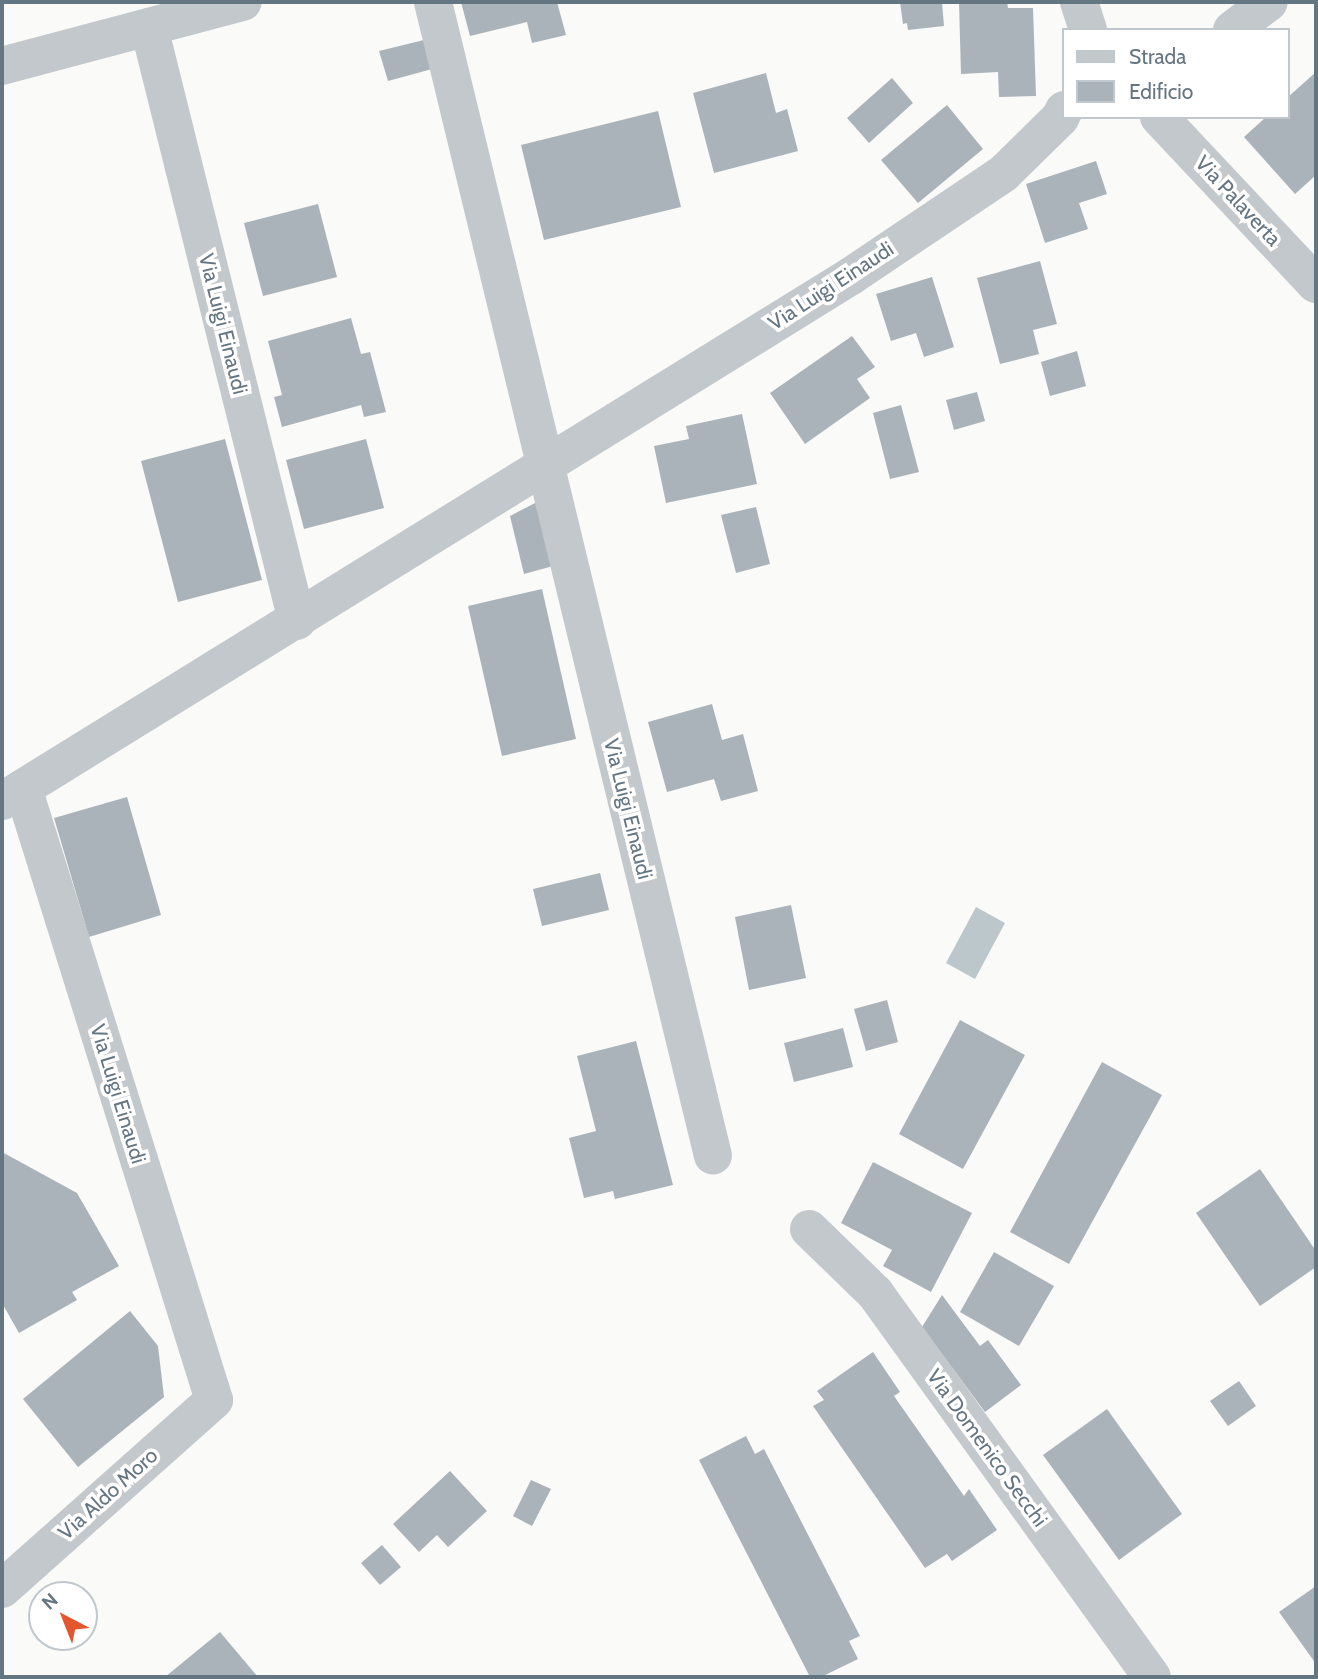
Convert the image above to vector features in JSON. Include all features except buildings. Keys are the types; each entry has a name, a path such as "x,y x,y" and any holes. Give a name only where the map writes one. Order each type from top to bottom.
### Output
{"street":[{"path":"2,66 243,2"},
{"name":"Via Luigi Einaudi","path":"433,2 713,1156"},
{"path":"1079,2 1087,28"},
{"path":"1235,28 1269,2"},
{"name":"Via Luigi Einaudi","path":"149,27 297,621"},
{"name":"Via Luigi Einaudi","path":"214,1400 12,795 839,283 1004,173 1062,114"},
{"name":"Via Palaverta","path":"1161,119 1316,285"},
{"name":"Via Domenico Secchi","path":"809,1228 875,1293 1152,1677"},
{"name":"Via Aldo Moro","path":"2,1589 214,1400"}],"shaded area":[{"path":"976,907 1005,923 975,979 946,963"}]}
